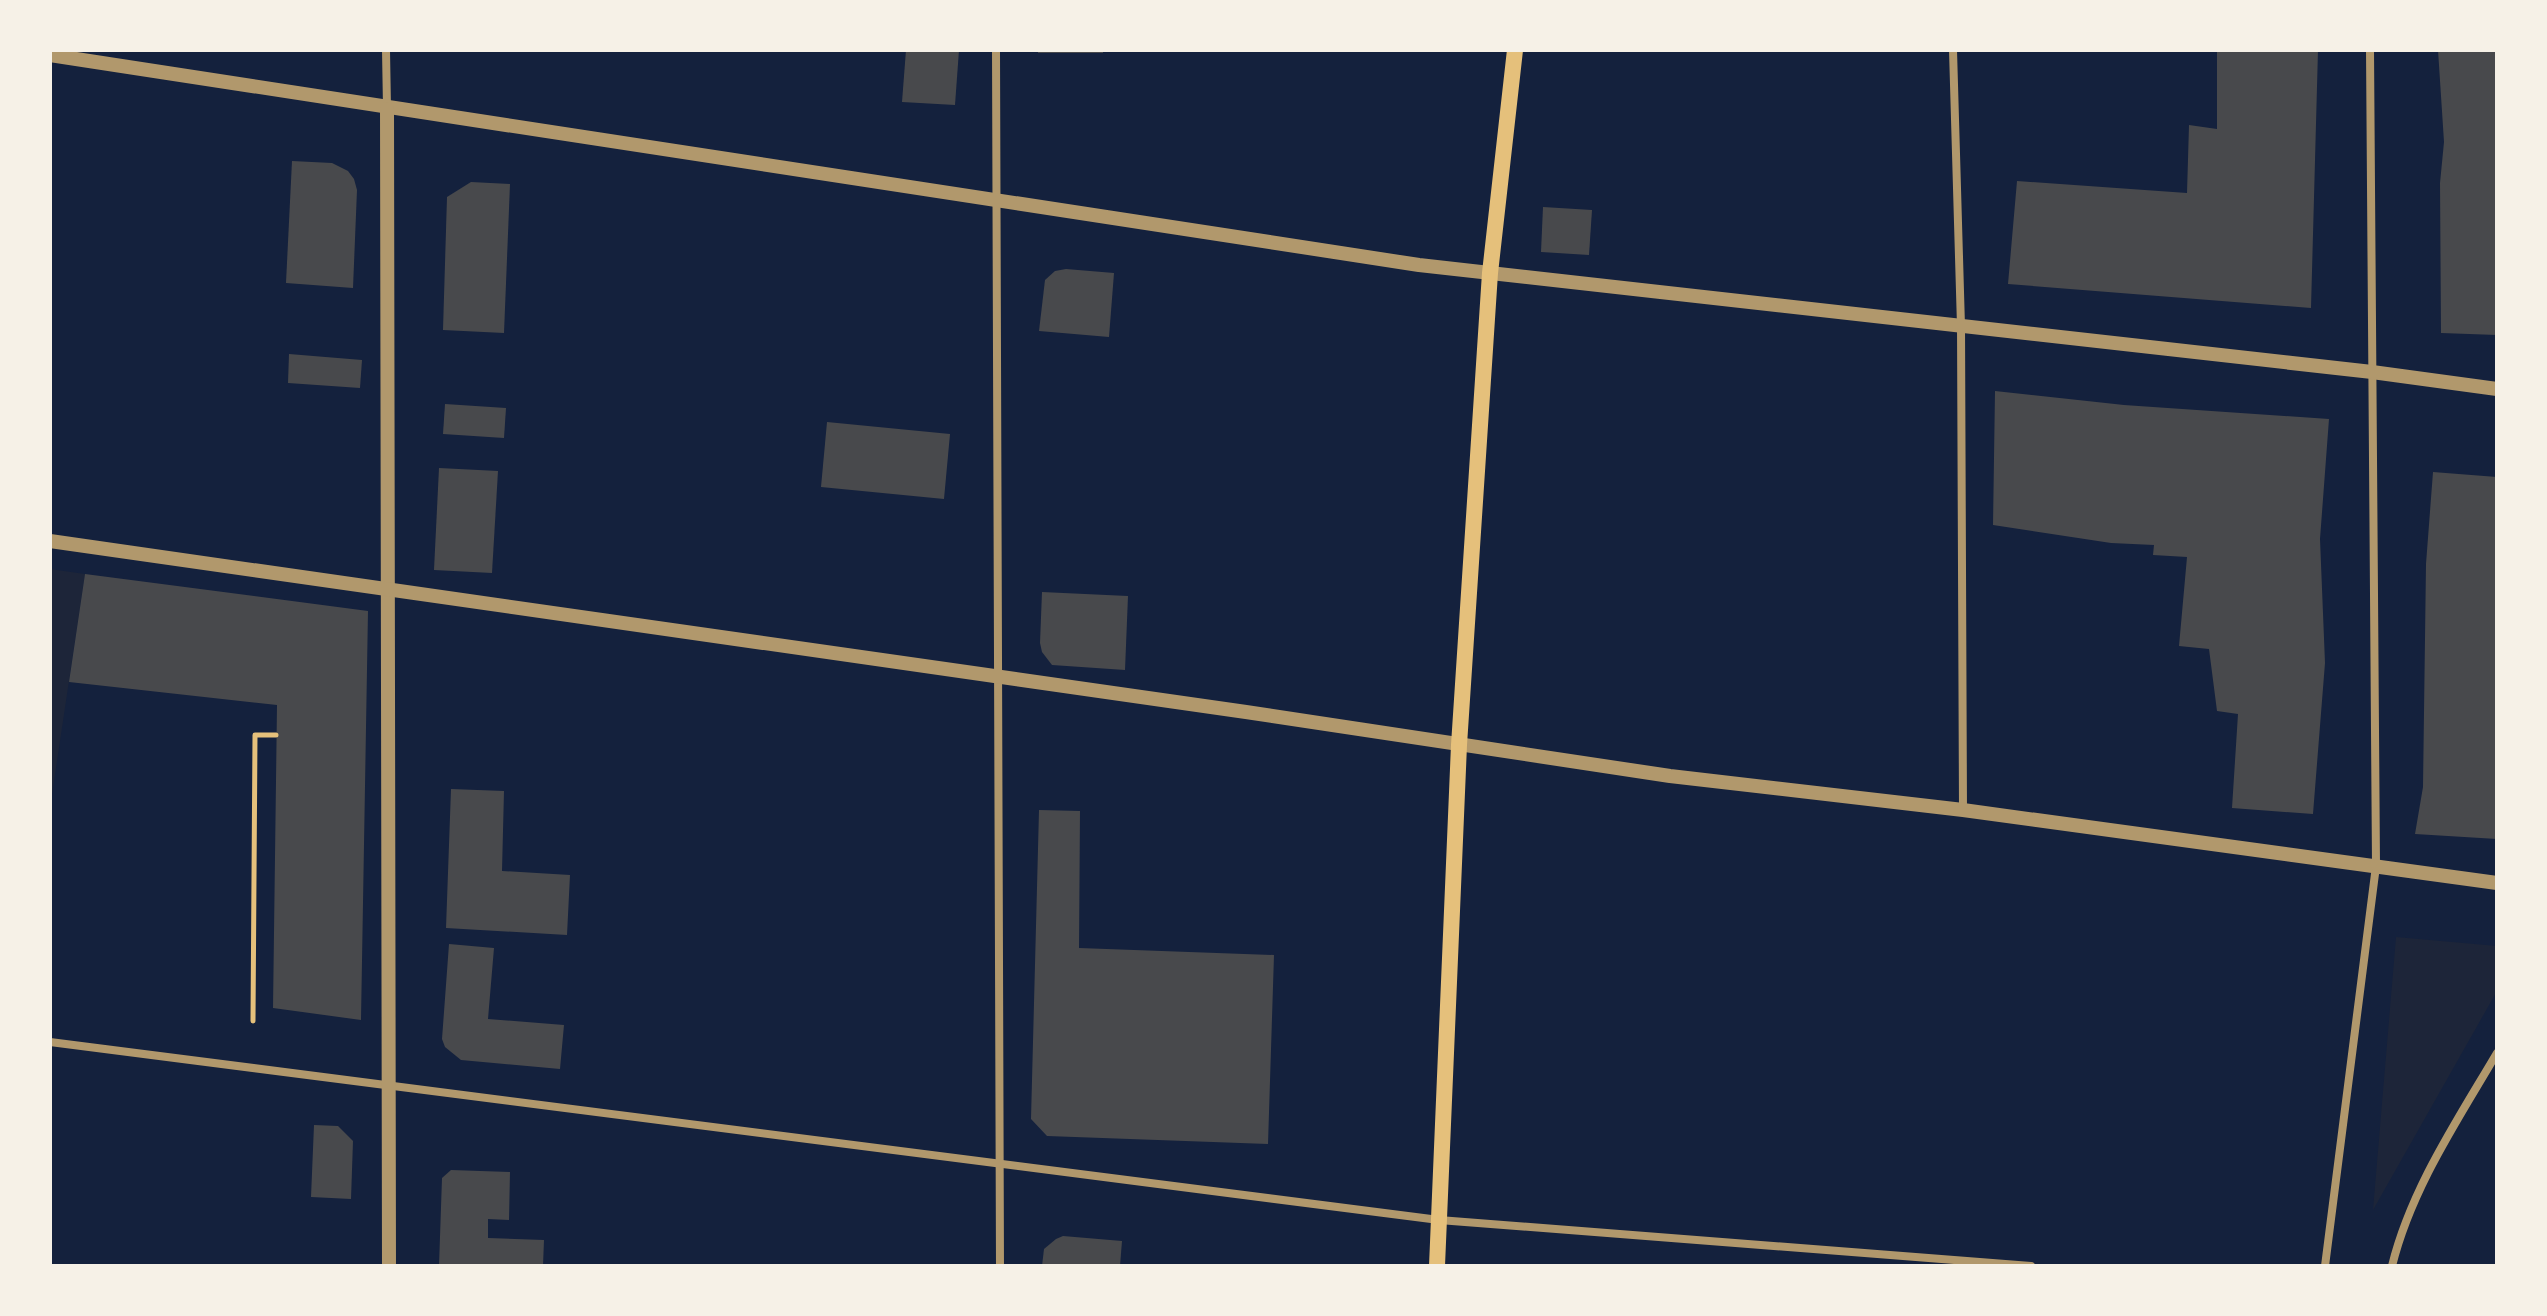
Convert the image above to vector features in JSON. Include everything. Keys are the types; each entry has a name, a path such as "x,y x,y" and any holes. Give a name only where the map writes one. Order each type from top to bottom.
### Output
{"main road":[{"path":"1437,1266 1459,745 1490,273 1515,50"}],"street":[{"path":"386,50 389,1266"},
{"path":"996,50 1000,1266"},
{"path":"1953,50 1961,326 1963,810"},
{"path":"2325,1266 2376,866 2370,50"},
{"path":"50,55 1419,265 2372,372 2497,389"},
{"path":"50,541 1670,776 1963,810 2497,883"},
{"path":"50,1042 1439,1220 2031,1266"},
{"path":"2392,1266 2401,1230 2424,1181 2497,1053"}],"path":[{"path":"253,1021 255,735 276,735"}],"shaded area":[{"path":"50,569 85,574 50,808"},
{"path":"2396,937 2497,946 2497,991 2373,1210"}],"building":[{"path":"906,50 959,50 955,105 902,102"},
{"path":"1038,50 1103,50 1103,53 1038,53"},
{"path":"2217,50 2318,50 2311,308 2008,284 2017,181 2187,193 2189,125 2217,129"},
{"path":"2438,50 2497,50 2497,335 2441,333 2440,183 2444,142"},
{"path":"292,161 332,163 348,171 354,179 357,190 353,288 286,283"},
{"path":"471,182 510,184 504,333 443,330 447,197"},
{"path":"1543,207 1592,210 1589,255 1541,252"},
{"path":"1055,271 1114,273 1109,337 1039,331 1045,280"},
{"path":"289,354 362,360 360,388 288,383"},
{"path":"1995,391 2124,405 2329,419 2320,539 2325,663 2313,814 2232,808 2238,714 2217,711 2209,649 2179,646 2187,557 2153,555 2154,545 2111,543 1993,525"},
{"path":"445,404 506,408 504,438 443,434"},
{"path":"827,422 950,434 944,499 821,487"},
{"path":"439,468 498,471 492,573 434,570"},
{"path":"2433,472 2497,477 2497,839 2415,834 2423,787 2426,564"},
{"path":"85,574 368,611 361,1020 273,1008 277,705 69,682"},
{"path":"1042,592 1128,596 1125,670 1052,665 1042,652 1040,643"},
{"path":"451,789 504,791 502,871 570,875 567,935 446,928"},
{"path":"1039,810 1080,811 1079,948 1274,955 1268,1144 1047,1136 1031,1119"},
{"path":"449,944 494,948 488,1019 564,1025 560,1069 461,1060 445,1047 442,1039"},
{"path":"314,1125 338,1126 353,1141 351,1199 311,1197"},
{"path":"451,1170 510,1172 509,1220 488,1219 488,1238 544,1240 543,1266 439,1266 442,1178"},
{"path":"1063,1236 1122,1241 1120,1266 1042,1266 1044,1249"}]}
